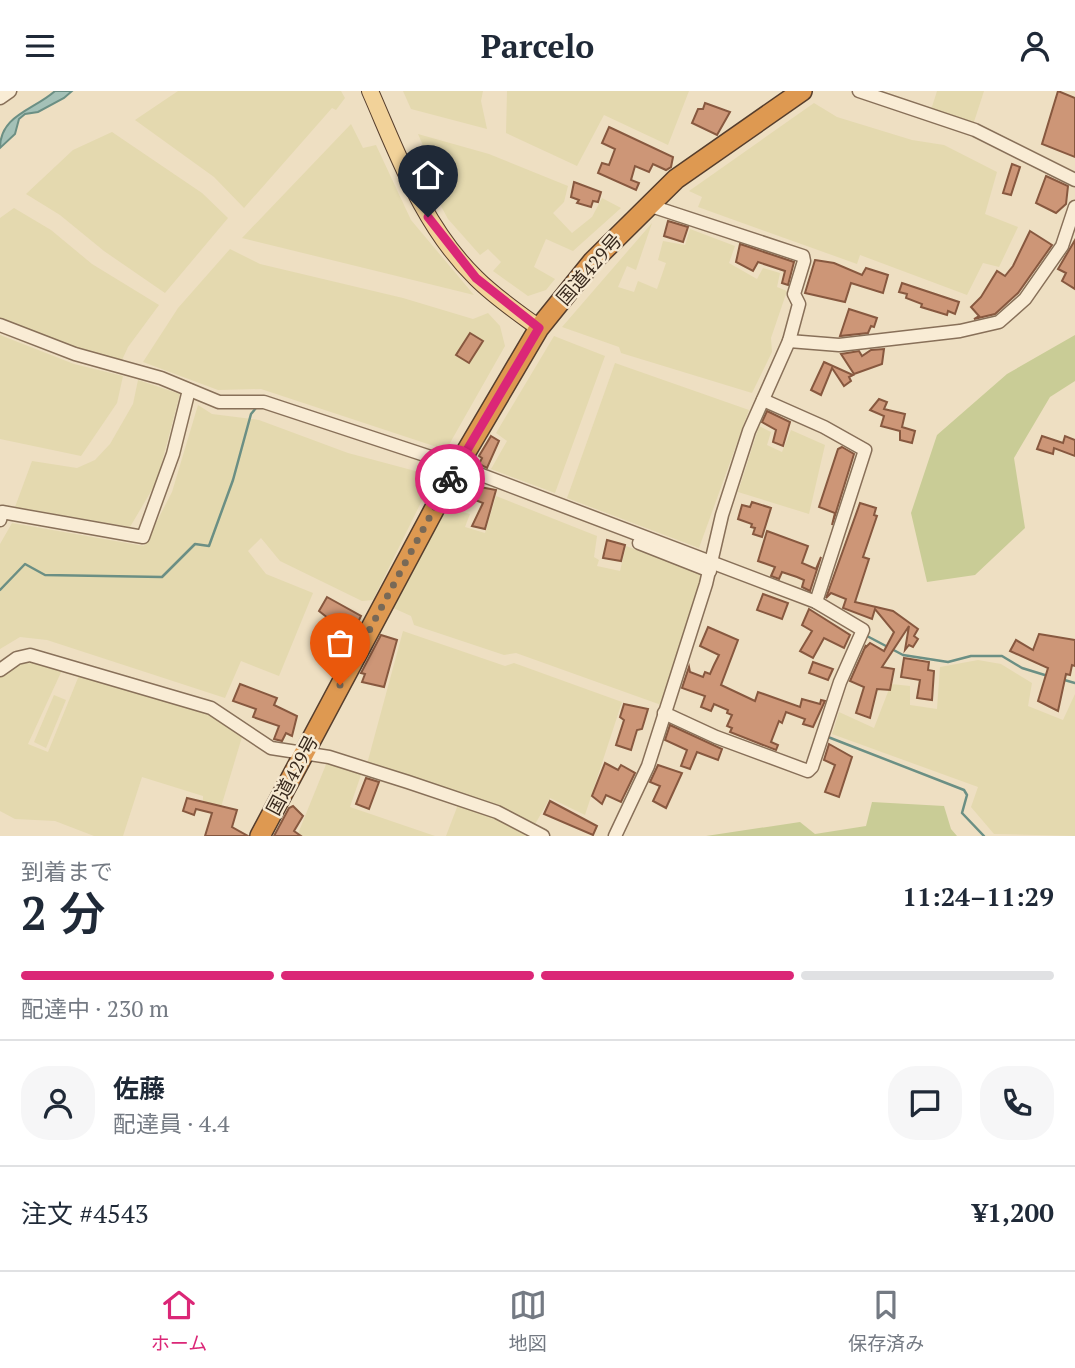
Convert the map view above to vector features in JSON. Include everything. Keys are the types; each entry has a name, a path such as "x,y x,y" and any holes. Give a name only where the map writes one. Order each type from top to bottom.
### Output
{"highway":[{"name":"国道429号","path":"260,836 456,470 539,328 593,261 648,205 715,149 802,91"}],"main road":[{"path":"370,91 410,183 428,217 449,247 476,278 539,328"}],"street":[{"path":"0,98 10,91"},
{"path":"859,91 975,130 1075,180"},
{"path":"615,836 648,766 711,567 732,481 762,400 789,341 799,304 794,294 803,255 648,205"},
{"path":"789,341 839,345 960,331 999,322 1025,299 1062,246 1075,207"},
{"path":"0,325 75,354 132,368 228,404 264,402 456,470 711,567 816,602 861,633 840,682 812,767 808,771 716,737 664,713"},
{"path":"0,520 2,512 143,537 173,454 189,390"},
{"path":"762,400 824,427 865,450 841,533 816,602"},
{"path":"0,670 17,658 30,655 124,680 211,708 271,748 329,757 455,797 497,812 543,836"}],"shaded area":[{"path":"178,91 341,91 345,98 336,110 332,108 244,208 214,177 135,120"},
{"path":"403,91 483,91 481,101 487,129 411,109"},
{"path":"507,91 689,91 668,145 604,115 577,166 506,133"},
{"path":"937,91 984,91 973,125 931,110"},
{"path":"814,103 837,117 912,140 944,145 997,172 985,214 1018,227 999,267 983,263 967,295 860,255 857,264 698,207 702,197 689,191"},
{"path":"351,124 363,148 376,145 411,220 474,295 242,238"},
{"path":"112,132 202,193 228,218 165,293 104,251 60,215 26,194 73,150"},
{"path":"418,134 489,154 568,186 564,202 553,213 572,233 592,217 602,198 621,208 573,251 546,239 534,267 555,279 546,290 528,296 493,271 501,262 488,249 480,255 448,219 427,180 435,173"},
{"path":"14,208 51,230 92,264 159,305 128,347 122,360 78,348 0,318 0,218"},
{"path":"652,223 636,270 627,266 618,287 634,292 638,281 657,289 666,263 658,260 663,241 685,245 690,229 735,246 729,263 757,279 763,268 780,273 777,287 787,291 771,338 772,352 752,393 621,353 619,347 562,327"},
{"path":"230,249 260,264 403,298 473,319 488,313 500,326 505,346 446,450 261,389 218,390 143,362 178,308"},
{"path":"0,335 74,364 123,376 117,403 81,456 0,439"},
{"path":"554,336 605,356 555,493 491,469 507,441 496,433"},
{"path":"615,363 749,410 699,548 567,498"},
{"path":"138,380 180,394 157,481 130,527 15,507 32,461 77,468 95,460 110,444 133,404"},
{"path":"198,405 212,414 259,420 348,453 434,476 373,600 362,601 280,561 261,538 248,551 266,574 313,593 279,676 241,661 225,698 47,640 20,637 0,649 0,544 12,523 144,546 172,492"},
{"path":"759,426 771,432 767,445 782,452 791,430 825,445 809,514 738,492"},
{"path":"496,496 597,536 594,557 599,560 597,566 620,571 626,546 704,575 664,706 516,653 504,655 414,625 411,616 391,607 443,507 470,514 465,527 485,533"},
{"path":"403,631 505,666 514,663 622,702 585,815 550,798 534,826 367,764"},
{"path":"25,660 63,668 28,744 48,752 80,673 208,710 225,721 242,737 221,807 203,801 203,796 142,777 123,836 94,836 55,821 15,819 0,811 0,676"},
{"path":"978,660 1001,664 1032,683 1028,706 1063,720 1075,694 1075,836 994,834 971,807 978,787 832,734 839,712 874,728 891,684 910,686 910,705 937,709 940,667"},
{"path":"54,695 66,700 46,748 34,742"},
{"path":"327,762 362,772 350,807 435,836 297,836"},
{"path":"459,802 497,817 526,833 525,836 446,836"}],"green space":[{"path":"1075,335 1075,381 1050,397 1014,458 1025,528 975,575 927,582 911,513 937,435 1007,374"},
{"path":"872,802 944,806 951,829 957,836 706,836 800,822 815,834 866,826"}],"water":[{"path":"55,91 72,91 38,112 25,114 19,119 15,134 0,148 2,137 12,120"}],"building":[{"path":"1058,91 1075,98 1075,157 1042,144"},
{"path":"705,103 730,112 717,135 692,123 698,109 703,109"},
{"path":"609,127 673,157 671,167 666,170 653,164 649,172 635,166 631,180 639,183 636,190 598,173 602,163 609,165 615,149 602,143"},
{"path":"1012,164 1020,167 1011,195 1003,193"},
{"path":"1046,176 1068,186 1066,204 1056,213 1036,203"},
{"path":"574,182 601,192 598,202 593,201 591,207 577,203 579,200 571,197"},
{"path":"668,221 688,227 683,242 664,236"},
{"path":"1030,231 1052,245 1018,293 995,314 974,319 979,316 971,307 981,297 997,271 1005,276 1013,266"},
{"path":"1075,240 1075,289 1062,281 1066,273 1058,269"},
{"path":"740,244 794,262 788,285 782,283 785,271 758,262 753,271 736,262"},
{"path":"815,260 834,263 862,275 866,268 888,275 883,293 851,283 845,302 805,293"},
{"path":"902,283 959,302 955,314 948,311 947,315 921,307 922,304 899,292"},
{"path":"849,309 877,318 874,327 871,326 868,333 840,336"},
{"path":"470,333 483,341 469,363 456,355"},
{"path":"884,349 882,364 854,374 841,354 859,351 862,356 871,350"},
{"path":"824,362 853,375 849,377 851,381 844,386 832,368 821,395 811,390"},
{"path":"879,399 887,402 884,409 905,414 902,427 915,431 912,443 900,440 900,431 881,426 884,416 870,410"},
{"path":"767,411 790,422 783,446 773,442 776,430 762,422"},
{"path":"491,436 499,441 487,468 479,464 482,458 479,456"},
{"path":"1042,436 1063,443 1065,436 1075,440 1075,456 1054,448 1053,454 1037,449"},
{"path":"842,447 854,454 832,525 835,513 819,507 838,449"},
{"path":"480,487 496,490 485,529 472,526 483,503 475,500"},
{"path":"752,502 771,508 762,537 753,534 755,528 751,527 752,524 738,519 742,505 750,507"},
{"path":"860,503 876,508 874,515 877,516 863,557 869,559 855,602 893,611 918,629 914,636 918,639 913,647 909,645 905,650 909,626 882,667 894,669 890,690 877,689 870,718 856,713 864,687 850,681 866,645 865,648 870,643 884,651 894,632 875,609 872,619 843,608 846,599 831,593 826,598"},
{"path":"767,531 808,546 802,563 816,569 821,557 810,591 802,587 804,580 782,572 779,579 771,576 775,567 758,561"},
{"path":"607,540 625,545 621,561 603,558"},
{"path":"763,594 788,603 782,619 757,610"},
{"path":"327,597 361,616 338,664 322,656 328,646 322,642 333,622 319,611"},
{"path":"809,609 850,635 844,648 824,638 813,658 800,651 812,631 802,625"},
{"path":"708,627 738,640 721,685 755,701 758,692 800,707 802,699 820,704 821,700 825,701 813,727 803,724 805,719 786,712 782,723 779,721 771,742 778,745 776,750 730,732 732,728 727,726 732,715 727,713 728,710 714,704 711,711 701,707 705,696 682,688 689,667 690,672 703,677 705,672 710,674 719,655 700,646"},
{"path":"1039,634 1075,640 1075,666 1072,665 1070,675 1066,674 1058,711 1038,701 1048,668 1010,651 1016,640 1033,650"},
{"path":"381,635 397,640 384,687 362,682 365,674 361,673"},
{"path":"904,658 929,662 928,670 934,671 932,700 917,698 920,680 901,677"},
{"path":"813,662 833,669 828,680 809,673"},
{"path":"240,684 277,698 274,705 297,716 292,736 286,733 282,741 274,739 279,726 253,717 256,709 233,701"},
{"path":"624,704 648,709 642,729 637,730 631,750 616,745 624,720 620,717"},
{"path":"670,725 722,749 718,760 697,752 690,769 681,766 687,750 665,740"},
{"path":"829,744 852,757 839,797 825,792 835,765 824,760"},
{"path":"605,763 618,770 621,765 635,773 621,802 606,795 602,804 592,796"},
{"path":"658,765 682,773 666,808 653,801 660,786 650,782"},
{"path":"366,778 379,782 369,809 356,804"},
{"path":"187,798 237,810 232,827 248,836 205,836 212,813 196,809 194,815 183,811"},
{"path":"550,801 597,826 593,835 544,814"},
{"path":"293,806 303,816 294,831 301,836 274,836 289,808"}],"waterway":[{"path":"0,590 25,564 45,575 162,577 195,544 209,546 233,480 251,414 256,408"},
{"path":"867,636 903,655 948,662 971,656 1002,656 1022,668 1048,676"},
{"path":"1061,679 1075,683"},
{"path":"828,737 964,790 967,795 962,813 984,836"}],"way so far":[{"path":"340,685 450,479"}],"route":[{"path":"428,217 476,278 539,328 450,479"}]}
